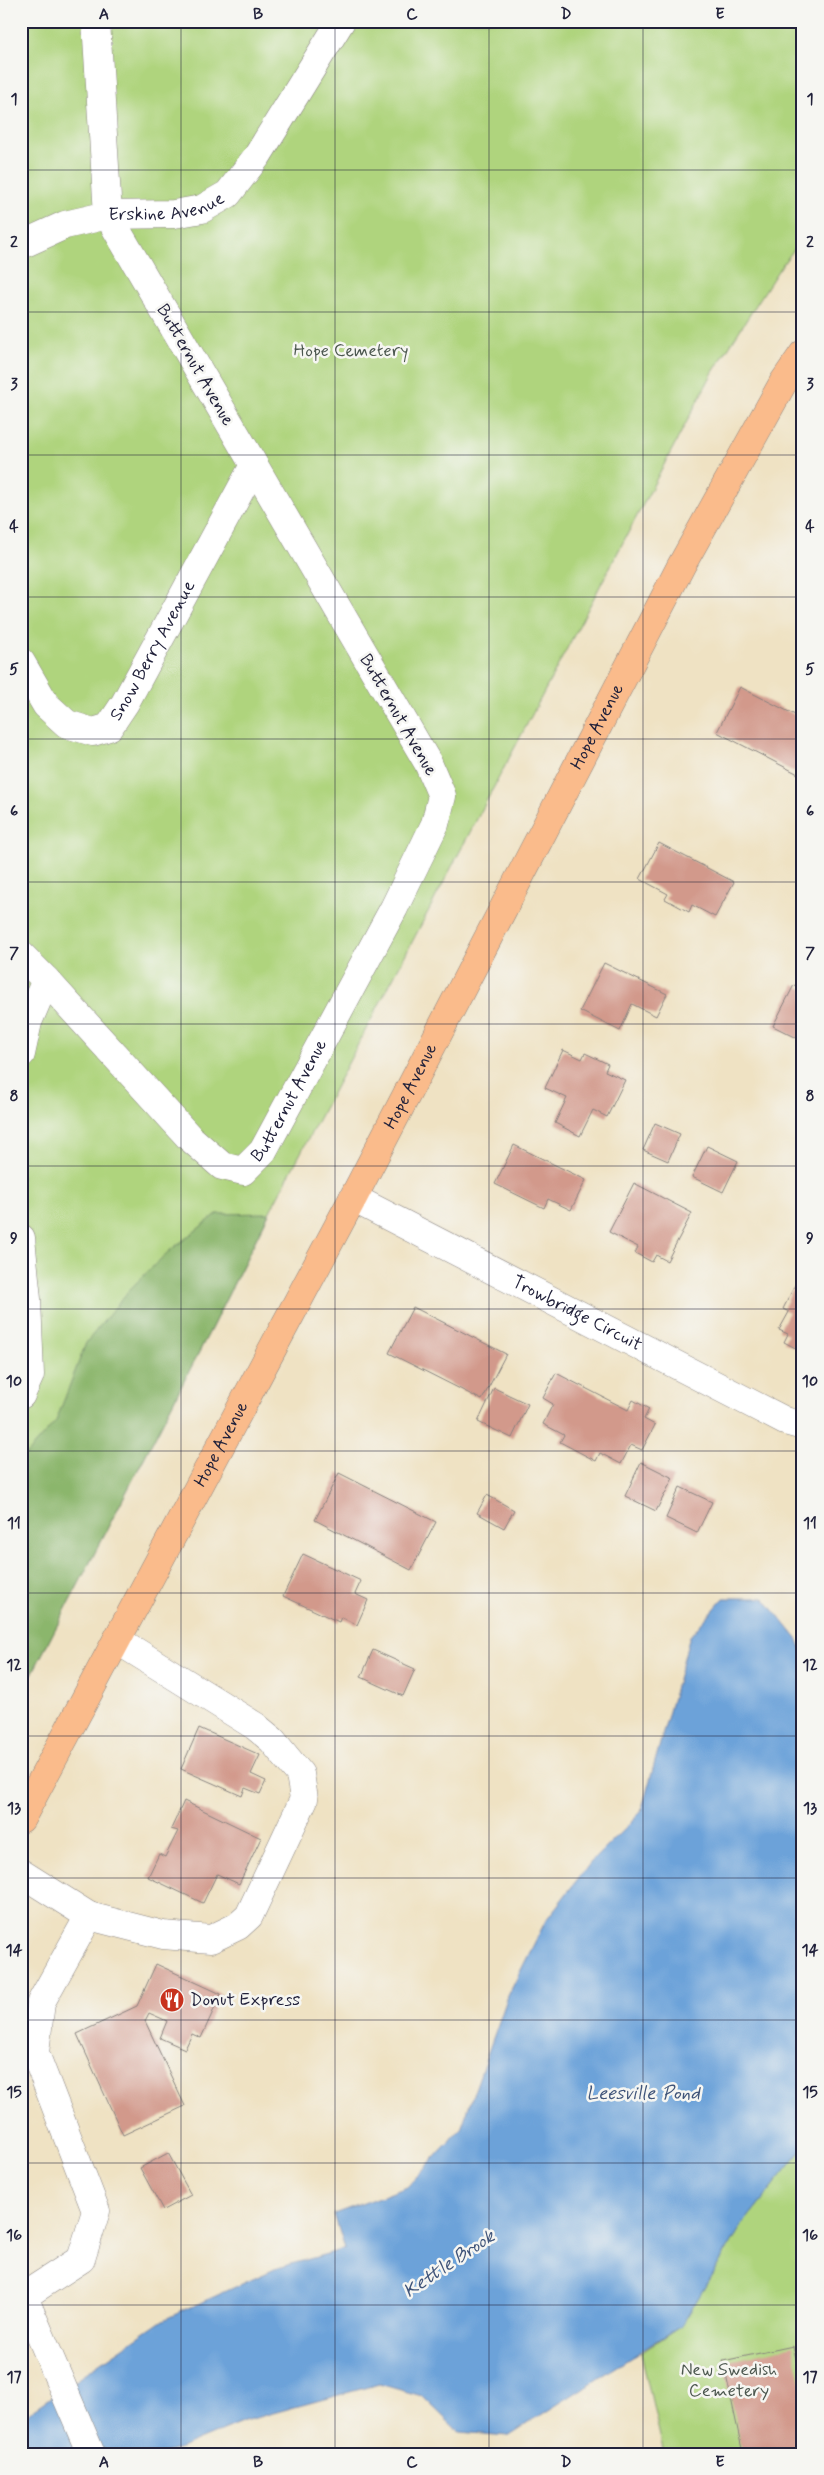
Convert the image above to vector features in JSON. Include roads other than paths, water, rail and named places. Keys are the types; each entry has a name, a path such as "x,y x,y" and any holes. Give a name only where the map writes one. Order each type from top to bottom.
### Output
{"main road":[{"name":"Hope Avenue","path":"21,1819 353,1198 681,566 783,382 803,354"}],"street":[{"name":"Butternut Avenue","path":"21,955 189,1137 222,1166 243,1171 263,1151 394,908 435,824 442,796 428,764 108,215 96,21"},
{"name":"Erskine Avenue","path":"21,245 65,225 108,215 174,214 202,209 228,194 258,155 341,21"},
{"name":"Snow Berry Avenue","path":"21,662 46,705 67,724 93,732 109,727 125,703 254,467"},
{"path":"21,1054 28,1022 46,980"},
{"name":"Trowbridge Circuit","path":"353,1198 785,1421 803,1426"},
{"path":"21,1238 28,1299 30,1375 21,1395"},
{"path":"21,1872 89,1916 162,1935 211,1939 238,1926 249,1916 304,1799 300,1774 272,1740 255,1726 117,1640"},
{"path":"89,1916 41,2002 35,2053 96,2211 81,2259 22,2293 91,2454"}],"water":[{"name":"Leesville Pond","path":"724,1598 764,1598 798,1640 803,1654 803,2149 742,2225 682,2325 508,2436 459,2432 422,2396 379,2384 244,2421 165,2454 21,2454 21,2420 32,2410 163,2320 277,2268 345,2249 334,2214 407,2187 461,2129 508,1996 546,1920 591,1862 641,1812 690,1636"}],"place":[{"name":"Donut Express","path":"172,2000"}],"park label":[{"name":"Hope Cemetery","path":"351,351"},
{"name":"New Swedish Cemetery","path":"729,2380"}],"water label":[{"name":"Kettle Brook","path":"449,2264"}]}
